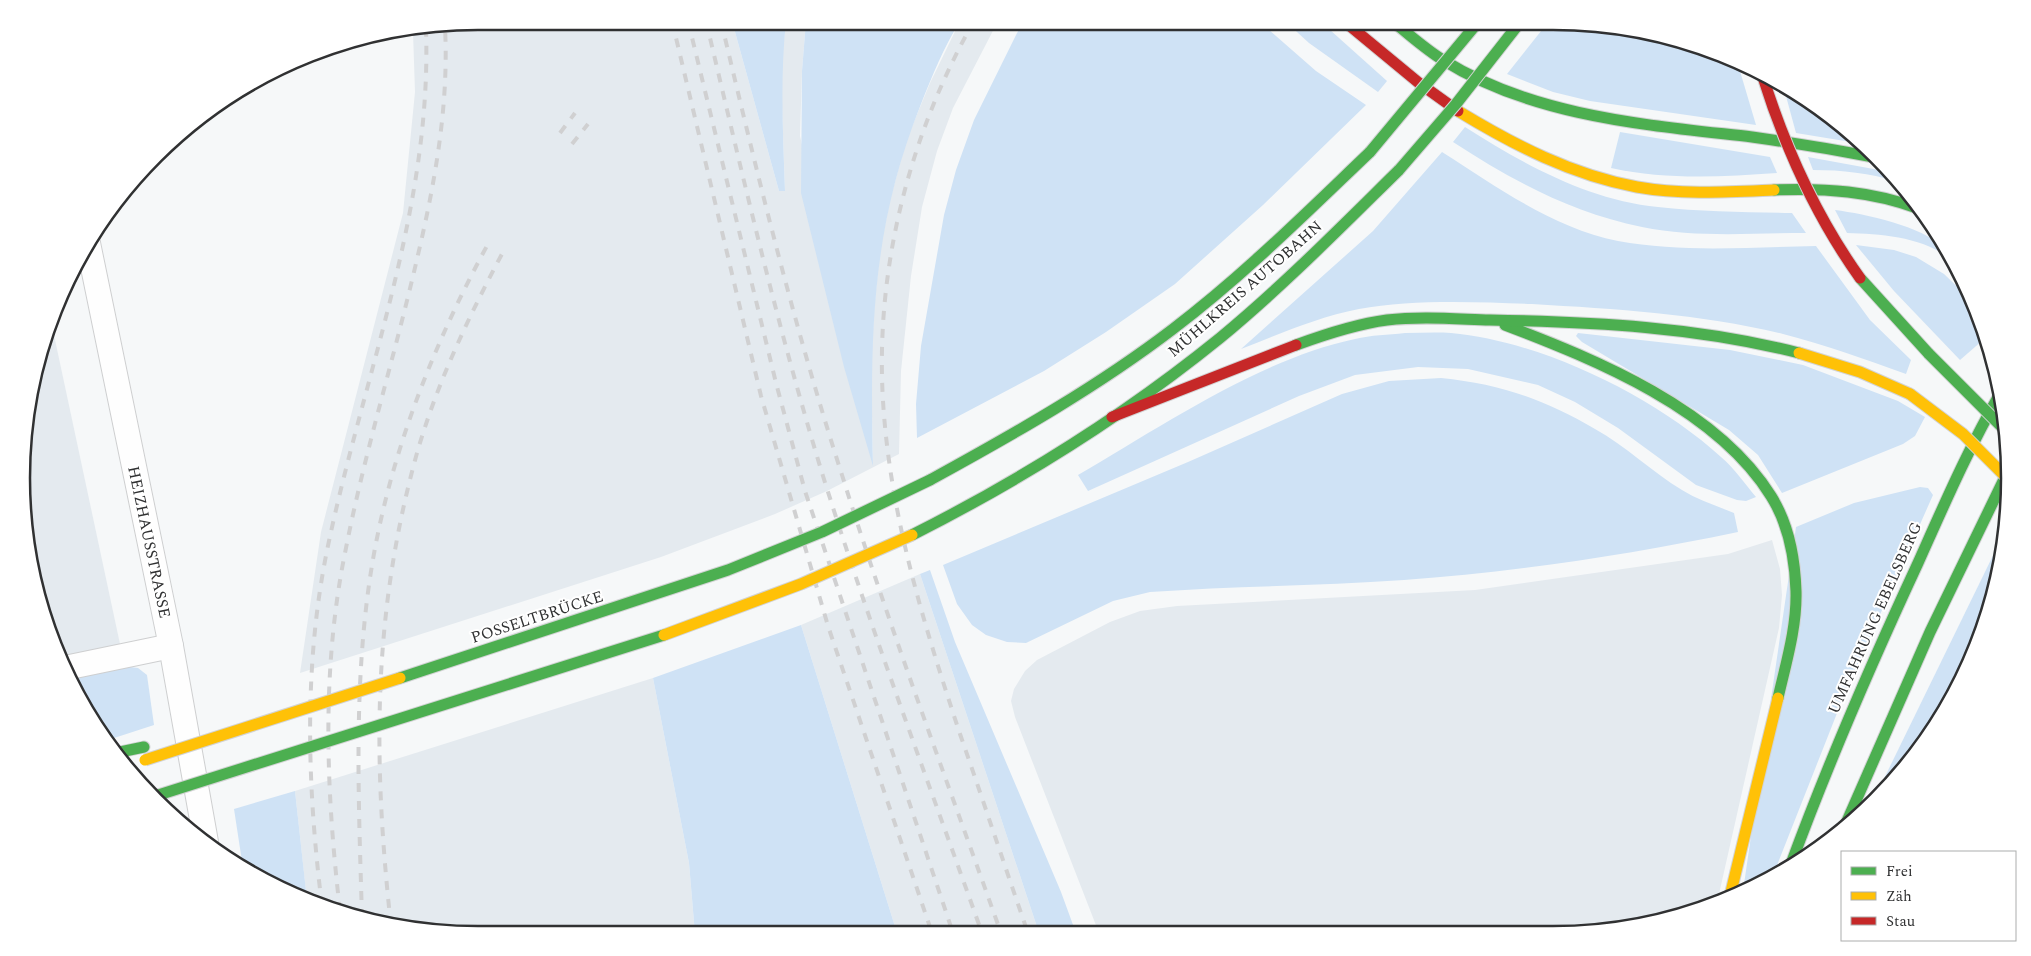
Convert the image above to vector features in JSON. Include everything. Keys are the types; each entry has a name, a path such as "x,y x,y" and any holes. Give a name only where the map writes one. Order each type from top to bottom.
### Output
{"main road":[{"path":"1355,30 1398,67 1455,109 1499,135 1549,160 1591,176 1640,189 1686,192 1829,189 1866,192 1906,203"},
{"path":"1405,30 1463,72 1530,99 1615,118 1864,156"},
{"path":"1446,64 1462,30"},
{"name":"MÜHLKREIS AUTOBAHN","path":"930,480 1034,423 1173,329 1245,271 1370,152 1446,64 1472,30"},
{"name":"MÜHLKREIS AUTOBAHN","path":"160,794 669,633 801,584 871,554 939,521 1068,448 1201,353 1300,267 1399,170 1456,104 1514,30"},
{"path":"1765,84 1791,160 1826,229 1860,278 1929,354 1997,422"},
{"path":"1112,417 1313,337 1375,322 1421,318 1594,321 1650,326 1783,347 1870,374 1910,394 1933,409 1964,434 2001,471"},
{"path":"1490,320 1555,343 1588,359 1673,406 1706,428 1732,450 1755,474 1771,496 1782,518 1794,566 1795,622 1766,753 1731,889"},
{"name":"UMFAHRUNG EBELSBERG","path":"1795,855 1839,739 1900,598 1958,474 1994,405"},
{"name":"POSSELTBRÜCKE","path":"141,761 636,602 728,570 822,532 930,480"},
{"path":"1851,812 1930,632 2001,486"},
{"path":"123,751 212,738"}],"street":[{"name":"HEIZHAUSSTRASSE","path":"90,254 171,646 204,832"},
{"path":"72,667 171,646"}],"shaded area":[{"path":"478,30 734,30 779,191 785,191 782,57 785,30 805,30 800,136 873,463 871,367 880,250 890,200 906,141 930,83 956,30 993,30 953,108 937,151 922,207 911,276 901,371 899,454 827,491 775,514 661,557 300,673 321,532 403,213 415,92 413,35"},
{"path":"734,30 785,30 783,85 785,191 779,191"},
{"path":"805,30 955,30 934,72 904,150 883,239 877,282 872,371 873,466 844,367 801,193 802,71"},
{"path":"1019,30 1269,30 1316,71 1366,105 1263,205 1175,284 1106,332 1044,371 917,438 916,404 921,346 944,215 956,170 974,120"},
{"path":"1295,30 1330,30 1387,81 1378,92 1309,43"},
{"path":"1542,30 1582,31 1640,39 1669,45 1740,71 1756,125 1590,101 1553,92 1507,74"},
{"path":"1786,96 1826,123 1849,142 1796,133"},
{"path":"1465,127 1533,167 1606,197 1675,209 1792,213 1806,233 1682,233 1616,221 1544,194 1498,170 1453,142"},
{"path":"1620,132 1770,157 1777,173 1673,176 1611,168"},
{"path":"1442,152 1526,205 1571,227 1594,235 1642,245 1667,247 1816,246 1870,320 1911,360 1906,374 1814,343 1752,327 1659,313 1532,304 1445,302 1401,304 1359,309 1299,326 1241,349 1373,231"},
{"path":"1808,157 1878,170 1886,179 1856,173 1813,170"},
{"path":"1835,210 1877,218 1908,227 1930,238 1940,252 1903,238 1847,233"},
{"path":"1856,245 1894,250 1916,257 1944,274 1959,288 1980,343 1960,360 1894,291"},
{"path":"1405,333 1451,333 1486,338 1522,347 1595,375 1630,393 1694,434 1726,461 1756,497 1746,501 1737,500 1696,485 1618,428 1575,402 1538,385 1468,369 1418,367 1355,375 1299,396 1088,491 1078,475 1212,396 1283,362 1355,339"},
{"path":"1578,333 1730,350 1803,365 1898,401 1925,417 1915,436 1903,444 1782,493 1758,455 1729,430 1582,342 1576,336"},
{"path":"54,334 120,644 122,666 77,678 54,622 45,594 39,565 31,507 31,449 39,391 45,362"},
{"path":"1441,378 1483,384 1521,394 1576,418 1617,443 1682,490 1734,513 1738,532 1614,555 1446,577 1150,592 1113,601 1026,643 1007,642 986,635 972,625 957,604 943,565 1188,462 1342,394 1389,381"},
{"path":"1920,487 1928,488 1933,495 1843,698 1777,866 1744,883 1796,527 1854,503"},
{"path":"1772,540 1780,569 1782,595 1779,628 1719,894 1669,911 1611,922 1582,925 1096,926 1015,717 1011,701 1014,689 1025,671 1037,660 1110,622 1140,611 1177,606 1475,590 1728,554"},
{"path":"1994,554 1986,594 1967,649 1955,676 1925,727 1883,781"},
{"path":"930,570 955,642 1061,892 1073,926 1037,926 920,574"},
{"path":"920,574 1037,926 895,926 801,625"},
{"path":"801,625 895,926 694,926 689,863 653,678"},
{"path":"122,666 138,668 147,675 154,725 114,738 90,702 77,678"},
{"path":"653,678 689,863 694,926 449,925 391,917 362,911 334,902 306,892 295,791"},
{"path":"295,791 306,892 280,880 241,858 234,809"}],"railway":[{"path":"674,30 761,396 828,626 930,926"},
{"path":"690,30 776,383 805,491 951,926"},
{"path":"708,30 775,306 806,420 841,534 880,648 979,926"},
{"path":"723,30 777,250 824,419 899,648 998,926"},
{"path":"969,30 931,110 901,205 891,253 885,302 882,352 883,401 893,486 901,528 922,611 960,734 1026,926"},
{"path":"339,904 329,775 328,729 329,684 338,593 346,548 371,439 430,202 443,115 445,31"},
{"path":"321,897 313,815 311,769 311,677 315,632 329,541 393,288 407,224 418,160 425,95 426,33"},
{"path":"560,133 575,113"},
{"path":"572,144 588,124"},
{"path":"362,911 358,759 360,679 367,600 374,553 396,461 427,372 466,286 488,244"},
{"path":"390,917 381,805 379,747 380,688 391,572 402,513 417,453 434,401 455,350 503,252"}],"traffic: fast":[{"path":"1403,30 1436,56 1478,79 1515,94 1553,106 1633,122 1768,139 1864,155"},
{"path":"1370,152 1472,30"},
{"path":"1399,170 1456,104 1514,30"},
{"path":"930,480 1085,390 1173,329 1250,265 1370,152"},
{"path":"912,535 1032,469 1110,420 1147,394 1220,338 1266,298 1399,170"},
{"path":"1774,190 1830,190 1848,192 1884,198 1908,205"},
{"path":"1860,278 1929,354"},
{"path":"1296,345 1364,324 1400,319 1438,318 1607,324 1722,337 1799,353"},
{"path":"1505,325 1578,354 1652,391 1687,413 1720,438 1748,465 1771,496 1782,518 1790,542 1796,591 1793,631 1778,698"},
{"path":"1929,354 1997,422"},
{"path":"1794,855 1884,637 1957,476 1994,404"},
{"path":"400,678 728,570 822,532 930,480"},
{"path":"1851,812 1930,632 2001,486"},
{"path":"160,794 664,635"},
{"path":"123,751 144,747"}],"traffic: slow":[{"path":"1458,111 1522,147 1567,167 1613,182 1654,190 1671,191 1774,190"},
{"path":"1799,353 1860,372 1910,394"},
{"path":"1910,394 1963,434 2001,472"},
{"path":"664,635 801,584 912,535"},
{"path":"145,760 400,678"},
{"path":"1732,889 1778,698"}],"traffic: jam":[{"path":"1355,30 1419,83 1458,111"},
{"path":"1765,84 1791,154 1815,205 1860,278"},
{"path":"1112,417 1296,345"}]}
